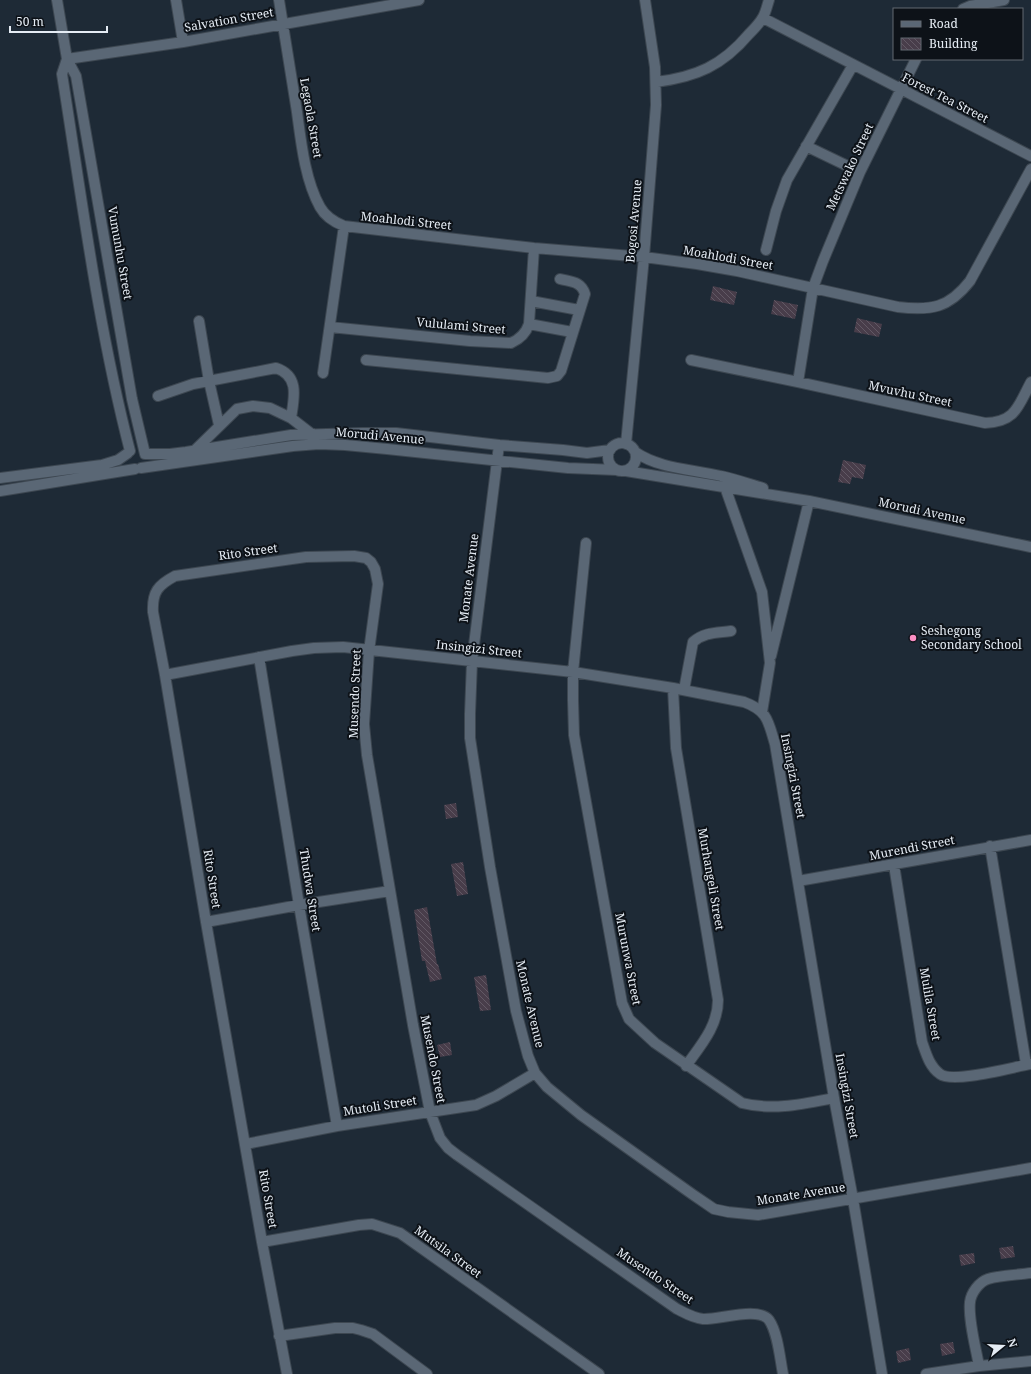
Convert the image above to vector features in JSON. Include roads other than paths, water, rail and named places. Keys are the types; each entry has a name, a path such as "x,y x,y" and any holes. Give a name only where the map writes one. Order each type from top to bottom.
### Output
{"street":[{"name":"Vumunhu Street","path":"57,0 67,59 76,76 132,400 145,454"},
{"path":"176,0 183,42"},
{"name":"Legaola Street","path":"279,0 302,150 310,182 320,207 334,222 344,226"},
{"name":"Salvation Street","path":"67,59 183,42 283,24 379,3 419,0"},
{"name":"Bogosi Avenue","path":"626,444 644,258 656,105 656,82 653,52 645,0"},
{"path":"656,82 691,76 708,69 723,59 739,46 763,18 770,0"},
{"path":"965,8 1004,0"},
{"name":"Forest Tea Street","path":"763,18 1031,156"},
{"name":"Vumunhu Street","path":"67,59 62,74 98,301 117,400 129,452"},
{"name":"Metswako Street","path":"813,288 860,172 916,60"},
{"path":"766,250 776,210 787,180 853,65"},
{"path":"806,146 860,172"},
{"name":"Moahlodi Street","path":"344,226 534,248 697,264 737,271 898,307 914,309 939,306 951,301 961,293 970,281 1031,169"},
{"path":"323,373 344,226"},
{"name":"Vululami Street","path":"330,327 470,342 503,344 517,341 527,331 529,324 534,248"},
{"path":"366,360 548,378 557,376 561,371 585,294 583,288 579,284 560,279"},
{"path":"798,382 813,288"},
{"path":"531,301 579,310"},
{"path":"199,321 209,381 219,425"},
{"path":"529,324 572,332"},
{"name":"Mvuvhu Street","path":"692,360 985,423 1002,421 1015,412 1031,382"},
{"path":"158,396 193,384 276,368 284,370 291,378 295,391 291,418"},
{"path":"194,451 237,409 253,406 270,408 291,418 313,434"},
{"name":"Morudi Avenue","path":"145,454 170,454 264,439 313,434 396,433 499,445 587,453 610,450"},
{"name":"Morudi Avenue","path":"0,491 293,446 319,444 345,445 568,468 621,470 809,501 1031,547"},
{"path":"626,444 633,448 636,461 634,465 621,470 610,464 610,450 617,445 626,444"},
{"name":"Monate Avenue","path":"499,445 472,661 470,738 490,867 516,1010 528,1056 535,1073 548,1087 581,1115 714,1209 728,1212 758,1215 1031,1168"},
{"path":"0,478 102,465 118,460 129,452 133,450 140,450 145,454 146,464 138,469 131,468 127,464 126,457 129,452"},
{"name":"Morudi Avenue","path":"635,452 645,459 660,464 722,476 809,501"},
{"path":"725,487 762,592 770,663"},
{"path":"762,712 770,663 809,501"},
{"name":"Murunwa Street","path":"586,543 573,672 574,735 624,1011 629,1019 655,1043 686,1066 742,1103 753,1106 771,1107 795,1105 834,1098"},
{"name":"Musendo Street","path":"354,556 366,558 371,562 375,568 378,584 368,651 364,724 365,740 413,1025 430,1112 440,1138 448,1148 457,1155 677,1309 693,1317 702,1319 750,1313 763,1315 768,1319 774,1332 783,1374"},
{"name":"Rito Street","path":"287,1374 262,1242 206,922 152,602 154,594 159,587 166,580 176,576 290,558 354,556"},
{"path":"684,690 693,642 706,634 731,631"},
{"name":"Insingizi Street","path":"165,674 314,648 343,647 368,651 573,672 673,688 744,702 755,706 762,712 769,722 775,744 882,1374"},
{"name":"Thudwa Street","path":"259,657 299,905 337,1126"},
{"name":"Murhangeli Street","path":"673,688 676,748 718,1000 718,1009 713,1027 686,1066"},
{"name":"Murendi Street","path":"798,881 1031,840"},
{"path":"990,846 1029,1064"},
{"name":"Mulila Street","path":"894,865 922,1042 928,1058 934,1068 941,1075 949,1078 966,1077 1029,1064"},
{"path":"206,922 299,905 390,891"},
{"name":"Mutoli Street","path":"246,1144 337,1126 476,1105 496,1096 535,1073"},
{"name":"Mutsila Street","path":"262,1242 372,1224 400,1234 598,1373"},
{"path":"979,1366 970,1312 970,1301 973,1293 979,1285 988,1280 1031,1273"},
{"path":"279,1336 335,1328 353,1328 361,1330 373,1334 427,1374"},
{"path":"926,1374 979,1366 1031,1361"}],"place":[{"name":"Seshegong Secondary School","path":"913,638"}]}
